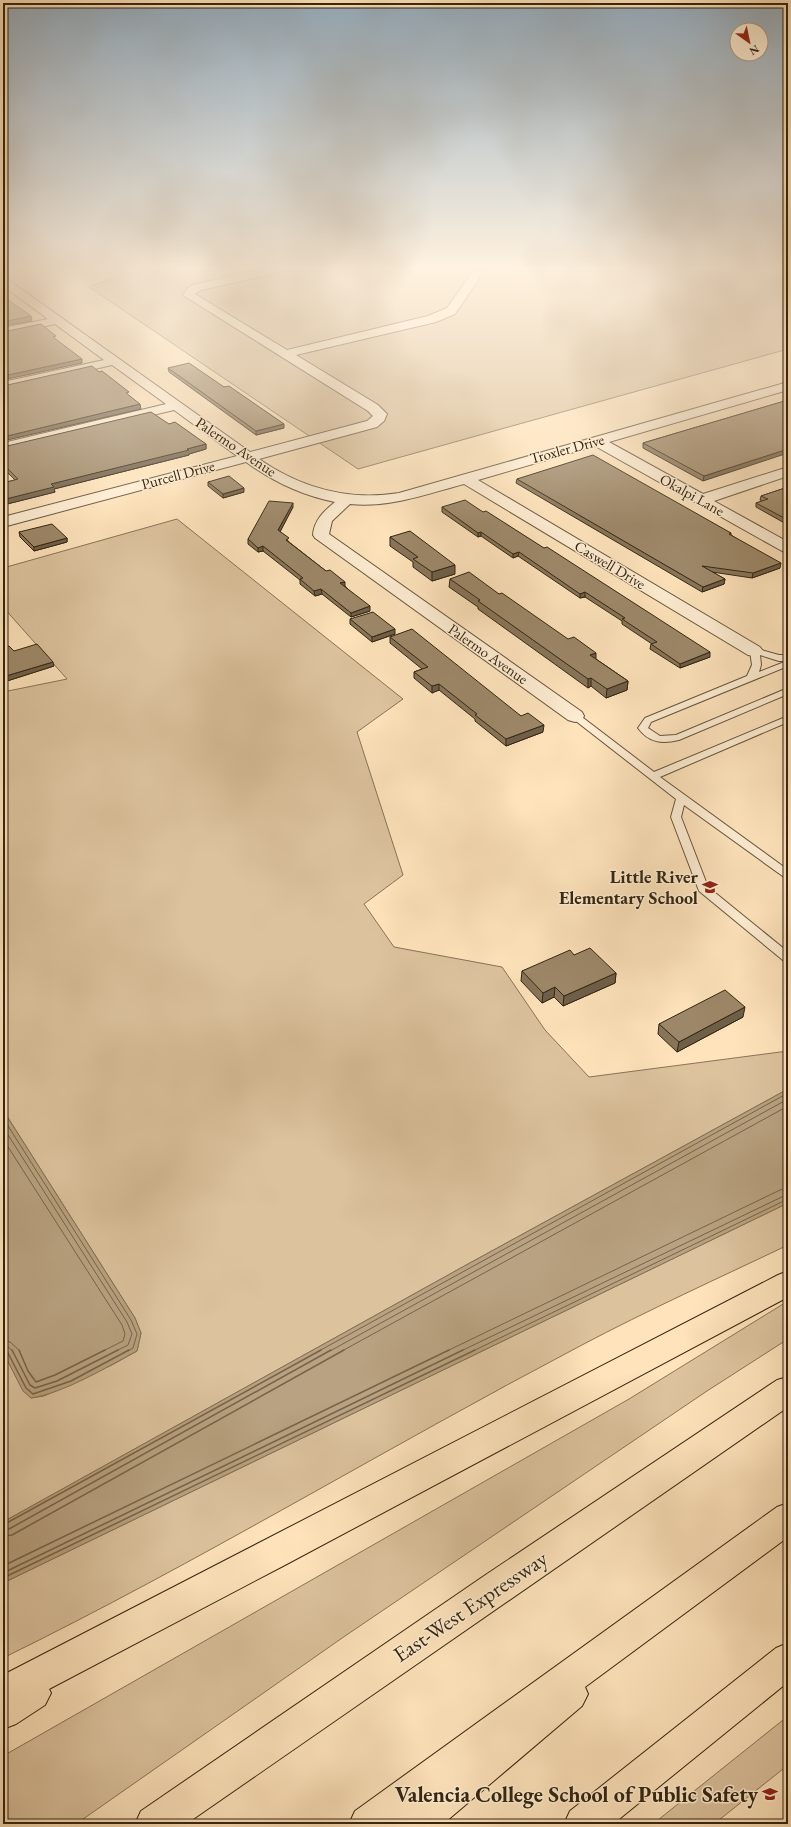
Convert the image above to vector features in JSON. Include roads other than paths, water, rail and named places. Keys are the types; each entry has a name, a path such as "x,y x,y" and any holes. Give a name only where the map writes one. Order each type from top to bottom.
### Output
{"highway":[{"path":"3,1694 788,1283"},
{"name":"East-West Expressway","path":"154,1824 496,1588 788,1390"},
{"path":"368,1824 788,1518"},
{"path":"3,1711 271,1555"},
{"path":"414,1824 718,1569"},
{"path":"583,1824 788,1660"}],"street":[{"name":"Palermo Avenue","path":"107,355 246,457 282,479 309,490 345,501"},
{"name":"Purcell Drive","path":"3,522 372,424 379,418 380,414 373,408 288,355"},
{"path":"3,386 115,361"},
{"name":"Troxler Drive","path":"345,501 362,502 389,500 788,386"},
{"path":"3,447 176,406"},
{"name":"Okalpi Lane","path":"596,441 788,548"},
{"path":"701,500 788,472"},
{"name":"Caswell Drive","path":"465,478 754,651"},
{"name":"Palermo Avenue","path":"345,501 328,516 321,527 321,535 575,716"}],"lane":[{"path":"754,651 779,658 788,658"},
{"path":"751,678 756,671 758,661 754,651"},
{"path":"788,663 648,720 643,728 650,736 665,741 679,737 788,691"},
{"path":"575,716 681,798 788,875"},
{"path":"653,776 788,719"},
{"path":"681,798 676,817 703,889 788,958"}],"water":[{"path":"788,1089 788,1203 3,1583 3,1522 468,1264"},
{"path":"3,1110 135,1318 141,1333 137,1351 99,1372 71,1385 57,1391 31,1398 23,1391 3,1352"}],"place":[{"name":"Little River Elementary School","path":"710,887"},
{"name":"Valencia College School of Public Safety","path":"770,1794"}]}
